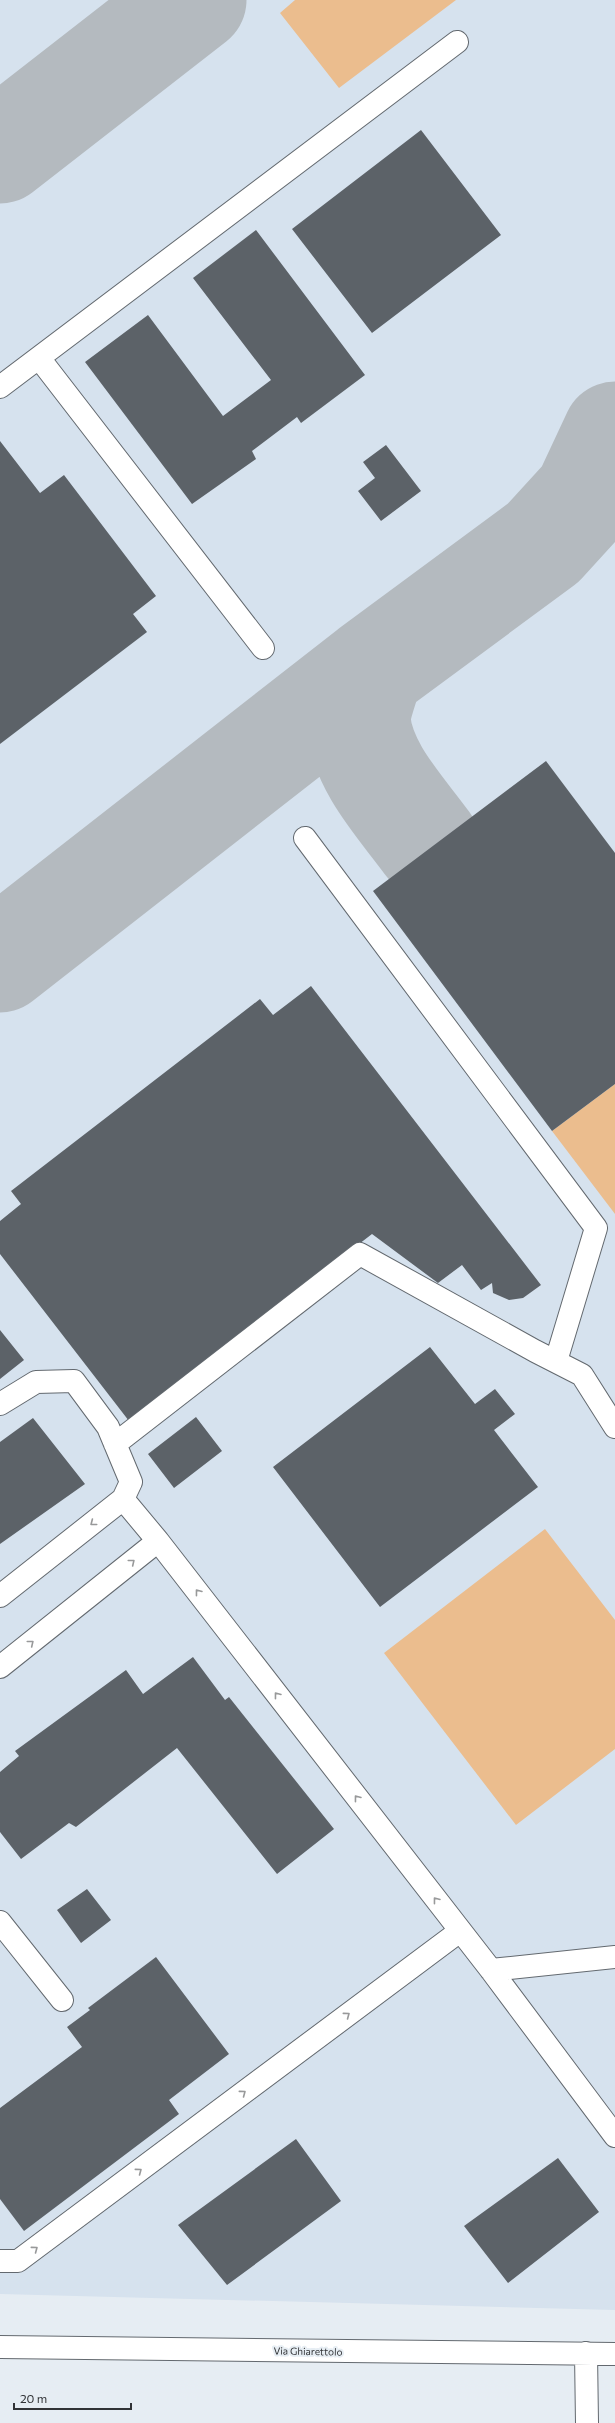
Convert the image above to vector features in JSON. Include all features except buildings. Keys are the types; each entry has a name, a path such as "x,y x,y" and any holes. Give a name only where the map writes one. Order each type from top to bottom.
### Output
{"street":[{"path":"0,387 457,42"},
{"path":"39,358 263,648"},
{"path":"305,838 596,1228 556,1362"},
{"path":"115,1444 360,1254 582,1375 615,1427"},
{"path":"0,1404 36,1382 74,1381 108,1427 131,1482 123,1499 0,1596"},
{"path":"123,1499 158,1541 491,1970 615,2136"},
{"path":"0,1667 158,1541"},
{"path":"0,1922 62,2000"},
{"path":"0,2261 18,2261 460,1931"},
{"path":"491,1970 615,1957"},
{"name":"Via Ghiarettolo","path":"0,2347 615,2354"},
{"path":"586,2353 587,2423"}],"shaded area":[{"path":"0,0 615,0 615,2310 0,2294"},
{"path":"295,0 456,0 339,88 280,13"},
{"path":"615,1084 615,1214 552,1131"},
{"path":"545,1529 615,1620 615,1749 516,1825 384,1653"}],"taxiway":[{"path":"0,151 194,0"},
{"path":"0,960 371,670 543,543 586,496 615,434"},
{"path":"371,670 358,715 361,737 374,770 394,800 427,843"}]}
